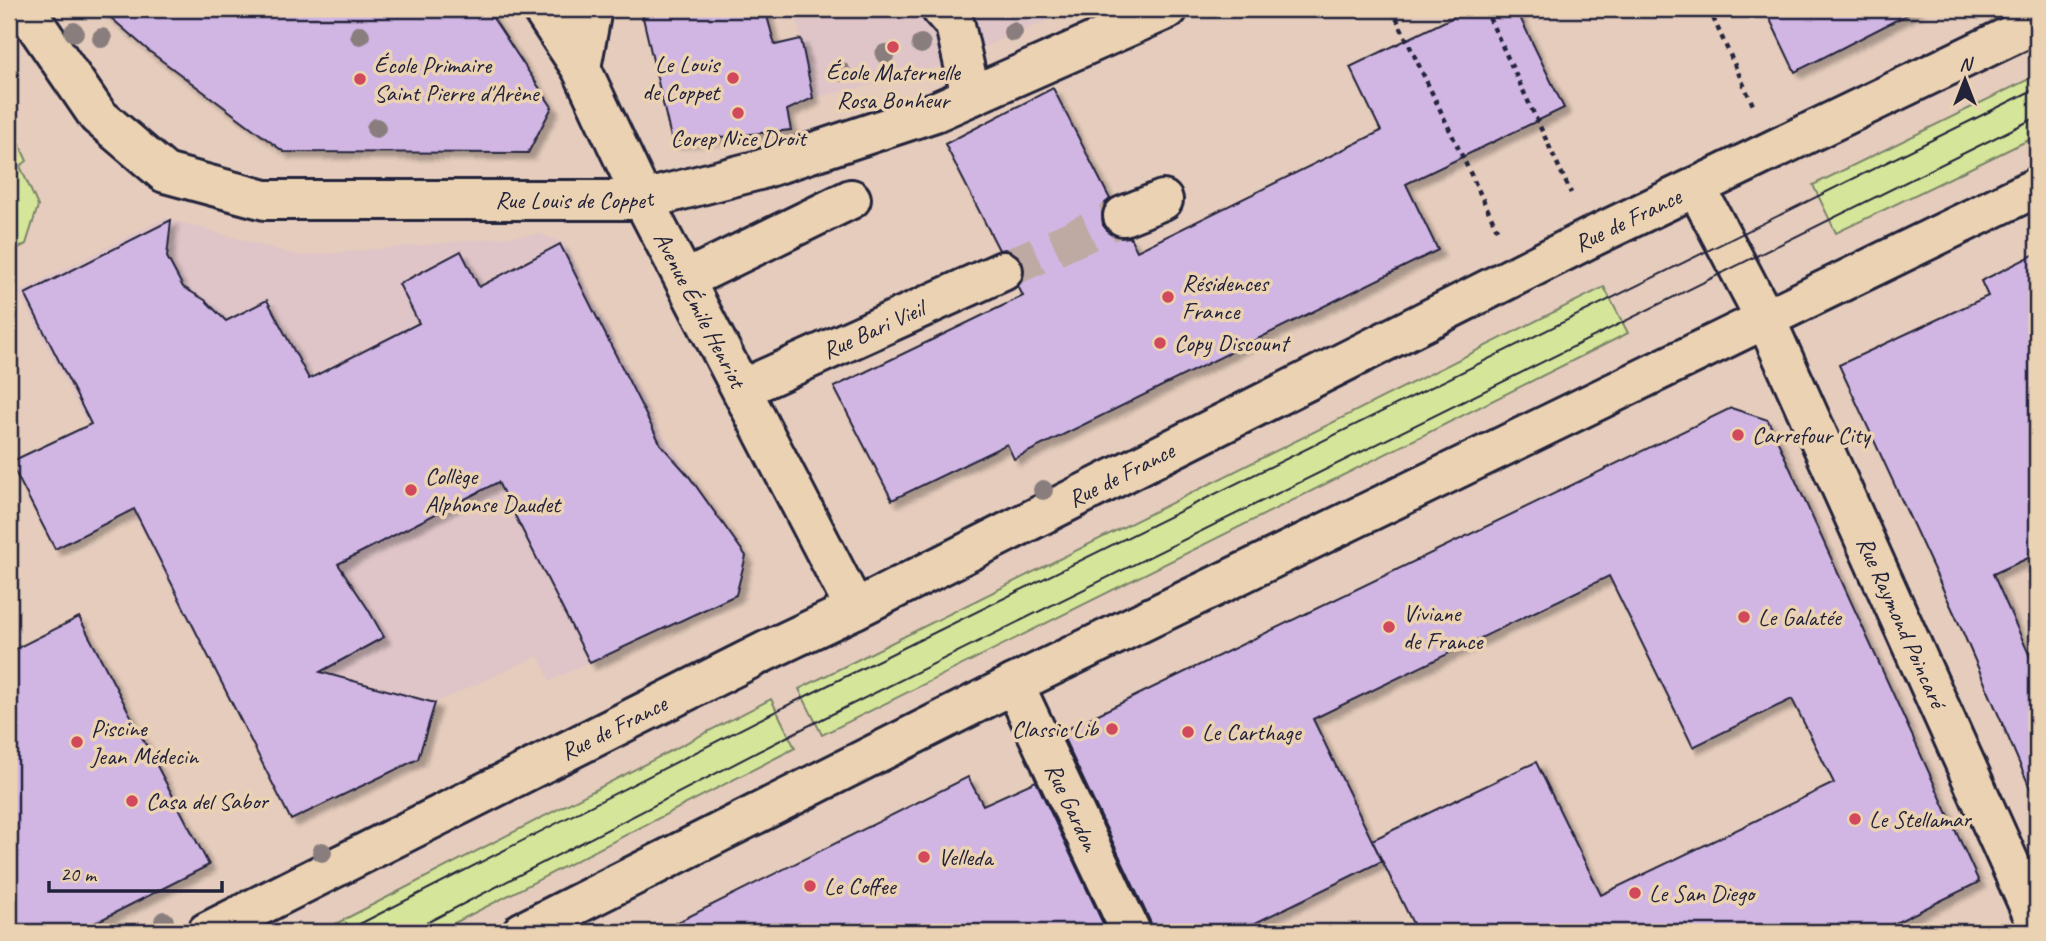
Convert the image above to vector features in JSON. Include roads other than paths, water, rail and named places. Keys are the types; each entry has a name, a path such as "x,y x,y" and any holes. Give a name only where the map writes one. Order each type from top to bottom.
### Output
{"main road":[{"name":"Rue Louis de Coppet","path":"25,9 98,116 165,173 265,200 643,200 760,170 935,112 1168,9"},
{"name":"Avenue Émile Henriot","path":"542,9 581,68 643,200 855,610"},
{"path":"581,68 592,9"},
{"path":"941,9 955,25 971,96"},
{"name":"Rue de France","path":"207,932 766,651 855,610 1594,236 2037,23"},
{"name":"Rue Raymond Poincaré","path":"1696,187 1766,320 2037,924"},
{"path":"522,932 1014,684 2037,187"},
{"path":"685,280 851,199"},
{"path":"1123,216 1163,200"},
{"name":"Rue Bari Vieil","path":"742,389 1003,271"},
{"name":"Rue Gardon","path":"1014,684 1131,932"}],"tunnel":[{"path":"1003,271 1123,216"}],"tram line":[{"path":"344,932 790,704 2037,88"},
{"path":"409,932 802,729 2037,117"}],"place":[{"name":"École Maternelle Rosa Bonheur","path":"893,47"},
{"name":"Le Louis de Coppet","path":"733,78"},
{"name":"École Primaire Saint Pierre d'Arène","path":"360,79"},
{"name":"Corep Nice Droit","path":"738,113"},
{"name":"Résidences France","path":"1168,297"},
{"name":"Copy Discount","path":"1160,343"},
{"name":"Carrefour City","path":"1738,435"},
{"name":"Collège Alphonse Daudet","path":"411,490"},
{"name":"Le Galatée","path":"1744,617"},
{"name":"Viviane de France","path":"1389,627"},
{"name":"Classic Lib","path":"1112,729"},
{"name":"Le Carthage","path":"1188,732"},
{"name":"Piscine Jean Médecin","path":"77,742"},
{"name":"Casa del Sabor","path":"132,801"},
{"name":"Le Stellamar","path":"1855,819"},
{"name":"Velleda","path":"924,857"},
{"name":"Le Coffee","path":"810,886"},
{"name":"Le San Diego","path":"1635,893"}]}
